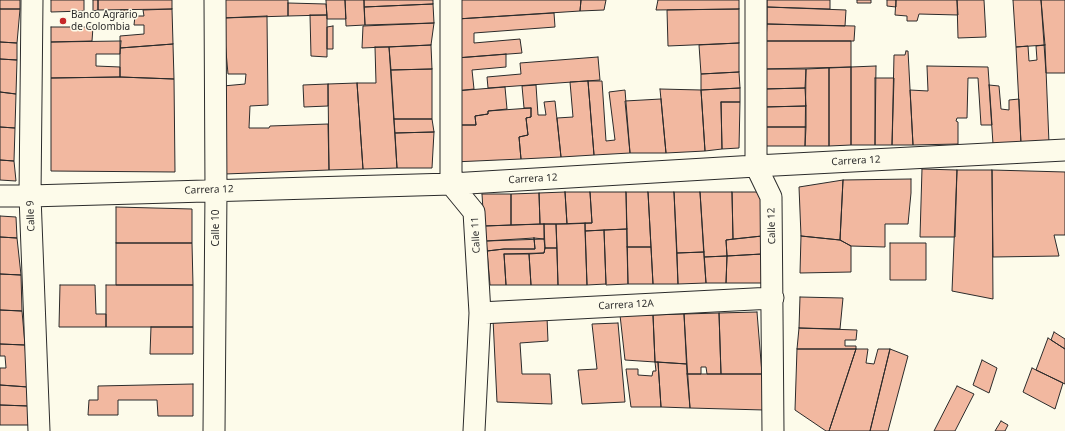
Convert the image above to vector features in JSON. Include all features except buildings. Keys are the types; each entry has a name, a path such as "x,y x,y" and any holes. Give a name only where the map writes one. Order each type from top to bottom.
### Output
{"street":[{"name":"Calle 9","path":"32,0 30,196 39,431"},
{"name":"Calle 10","path":"214,431 216,190 215,0"},
{"path":"451,0 451,184"},
{"name":"Calle 12","path":"756,0 756,166 772,197 773,431"},
{"name":"Carrera 12","path":"0,196 451,184 1065,150"},
{"name":"Calle 11","path":"451,184 474,212 480,313 474,431"},
{"name":"Carrera 12A","path":"480,313 773,298"}],"place":[{"name":"Banco Agrario de Colombia","path":"63,21"}]}
